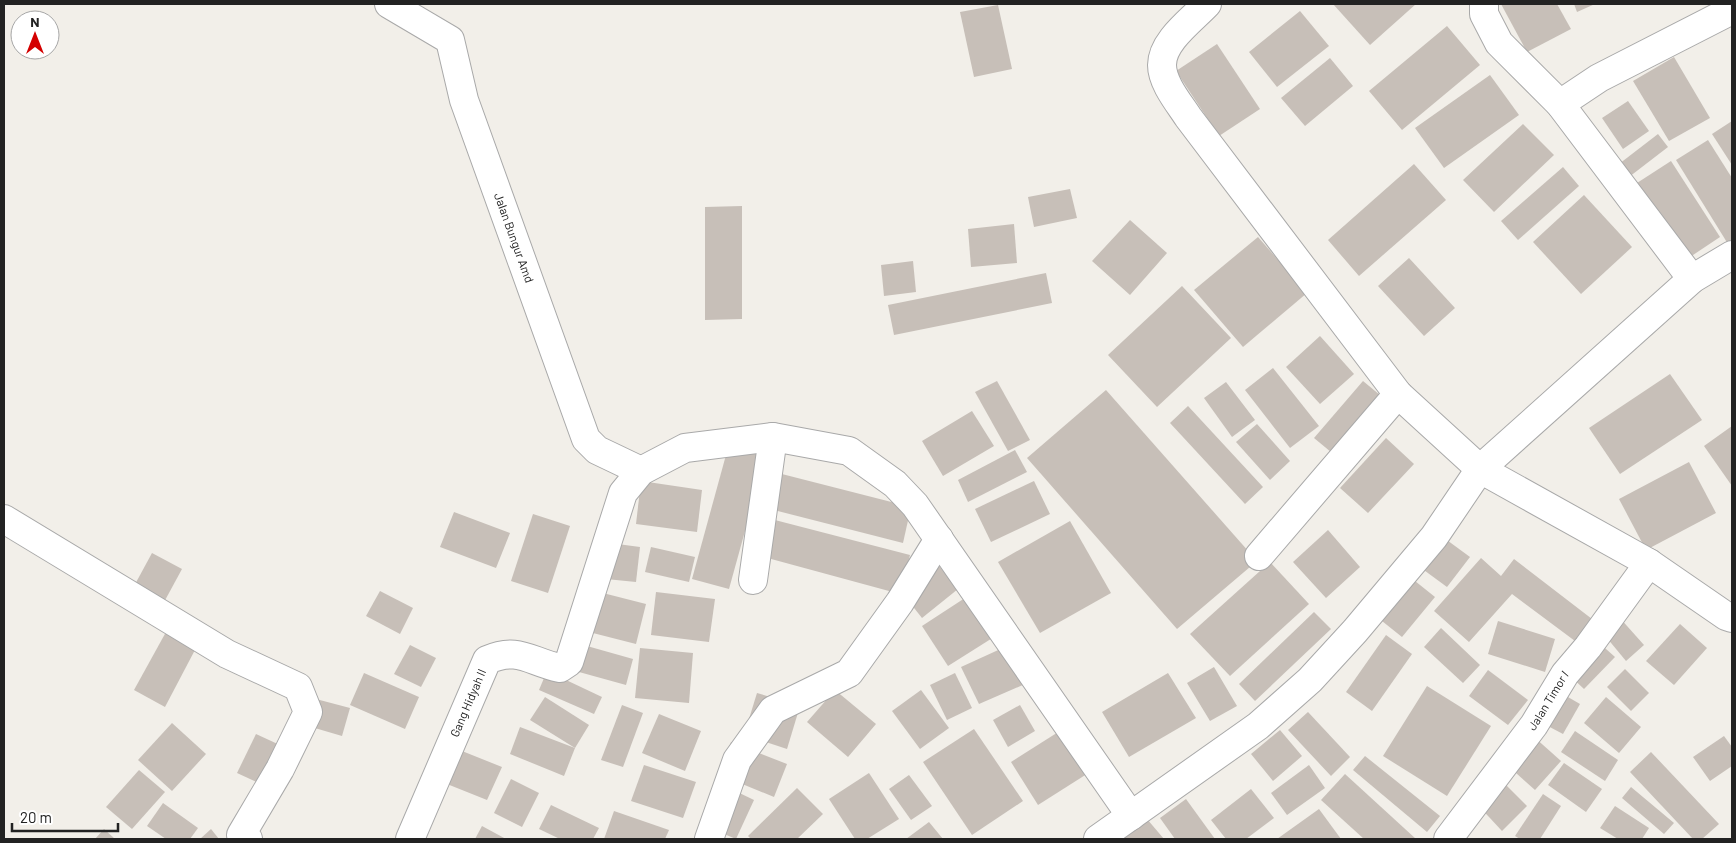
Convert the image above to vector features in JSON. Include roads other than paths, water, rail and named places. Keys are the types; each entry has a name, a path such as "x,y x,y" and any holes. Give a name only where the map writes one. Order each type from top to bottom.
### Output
{"street":[{"name":"Jalan Bungur Amd","path":"390,4 450,40 464,100 586,439 597,450 641,472"},
{"path":"1207,4 1166,48 1162,66 1167,82 1188,117 1398,394 1480,468 1649,563 1726,616 1732,618"},
{"path":"1484,4 1484,14 1499,43 1560,104 1692,279"},
{"path":"1560,104 1599,78 1732,10"},
{"path":"1098,839 1258,726 1310,680 1355,631 1434,537 1480,468 1692,279 1728,265"},
{"path":"1260,556 1398,394"},
{"path":"641,472 685,448 773,437 849,451 895,484 915,505 1131,816"},
{"path":"753,580 773,437"},
{"name":"Gang Hidyah II","path":"410,839 487,660 501,654 513,653 560,668 569,662 622,493 641,472"},
{"path":"4,519 227,654 298,687 308,712 280,769 241,835 248,839"},
{"path":"709,839 737,760 773,710 849,673 900,602 939,539"},
{"name":"Jalan Timor I","path":"1448,839 1534,725 1565,674 1649,563"}]}
